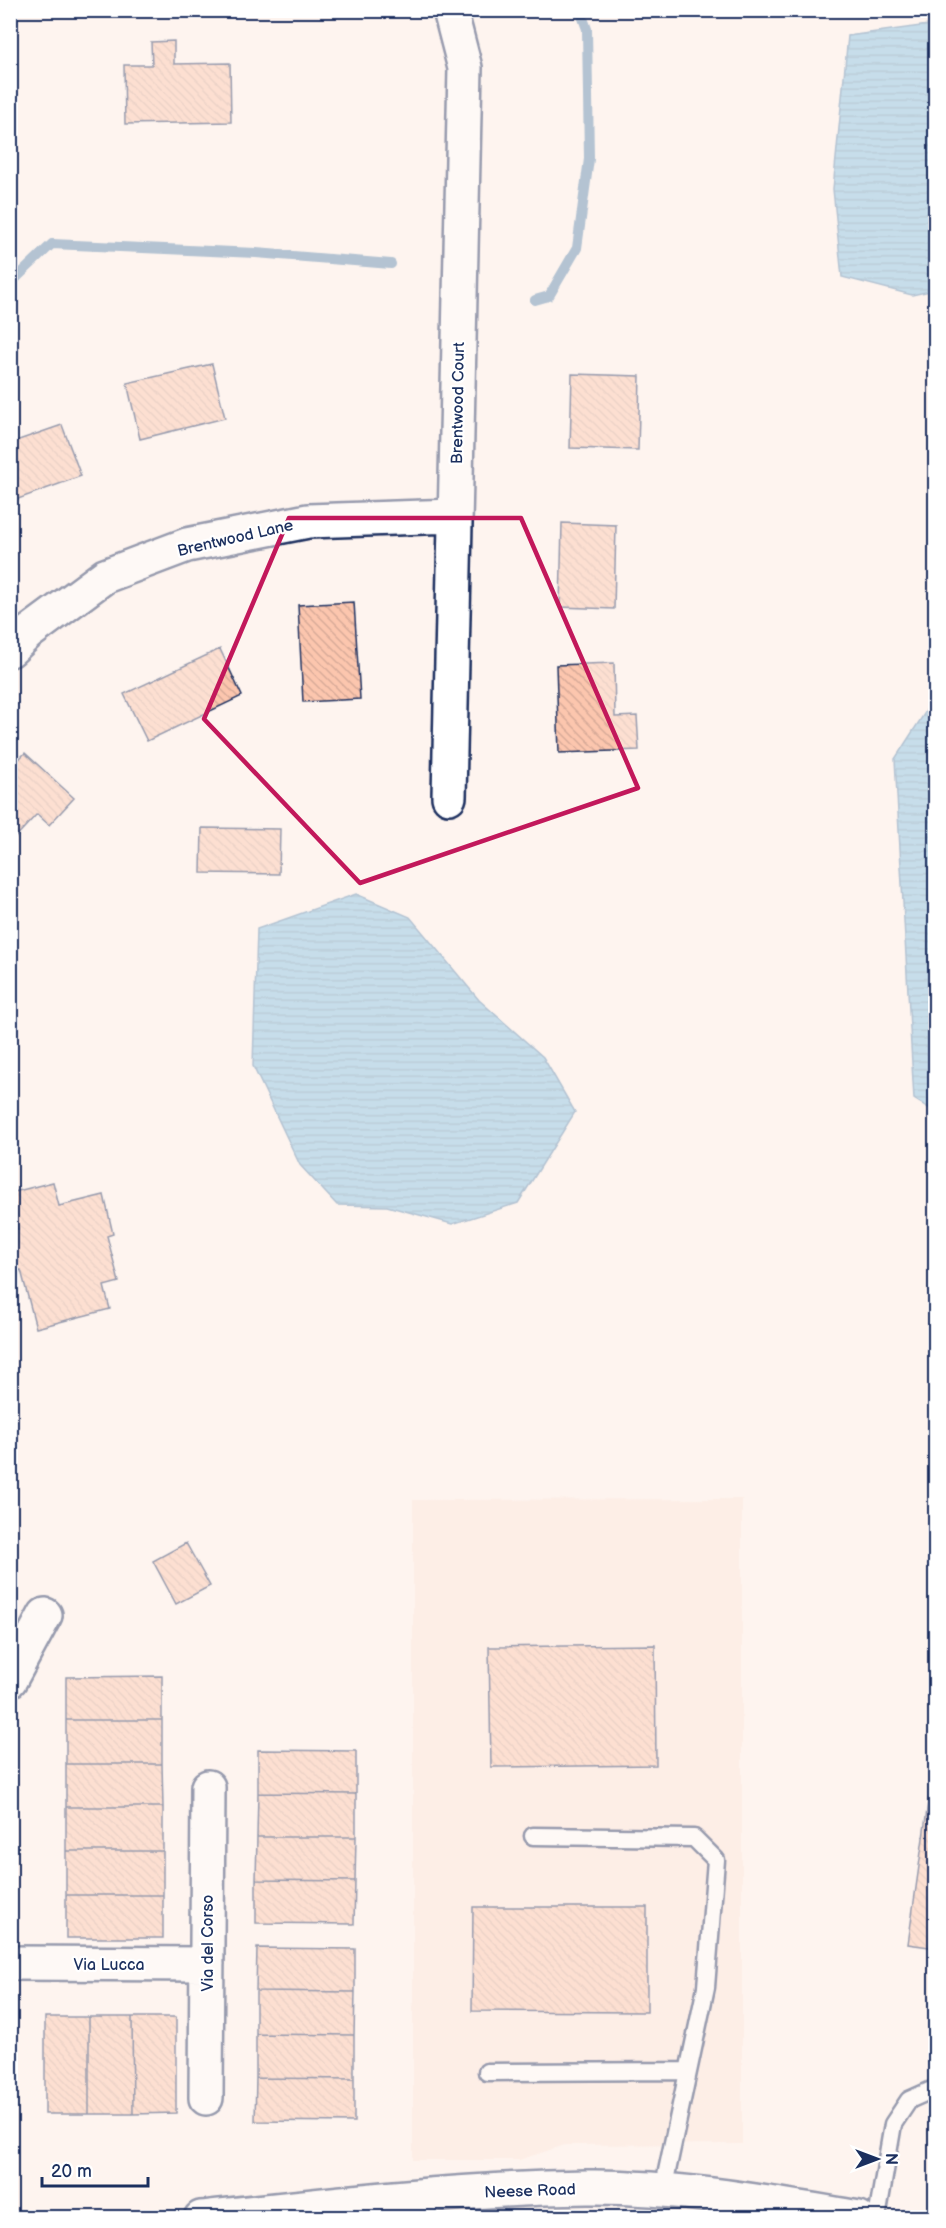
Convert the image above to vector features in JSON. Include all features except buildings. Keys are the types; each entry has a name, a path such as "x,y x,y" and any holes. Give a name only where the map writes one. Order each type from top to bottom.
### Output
{"street":[{"name":"Brentwood Court","path":"449,797 465,68 450,10"},
{"name":"Brentwood Lane","path":"10,650 28,633 105,576 188,545 308,521 454,516"},
{"path":"10,1680 45,1615"},
{"name":"Via del Corso","path":"207,2098 208,1787"},
{"name":"Via Lucca","path":"10,1963 207,1964"},
{"name":"Neese Road","path":"201,2217 413,2207 462,2192 589,2187 663,2190 859,2217"}],"lane":[{"path":"533,1836 694,1838 716,1860 706,1987 663,2190"},
{"path":"487,2072 687,2071"},
{"path":"877,2217 893,2124 909,2100 936,2088"}],"highlighted area":[{"path":"289,518 521,518 638,788 360,883 204,719"}],"shaded area":[{"path":"742,1499 742,2144 565,2145 519,2160 413,2160 413,1500"}],"water":[{"path":"935,24 935,290 912,295 842,277 833,189 848,36"},
{"path":"935,697 935,1112 914,1099 895,759"},
{"path":"356,894 410,917 479,1000 543,1057 575,1112 518,1203 452,1224 387,1206 337,1205 300,1165 253,1066 257,929"}],"waterway":[{"path":"535,300 549,296 577,248 589,159 587,29 580,10"},
{"path":"10,284 52,244 256,253 391,264"}]}
